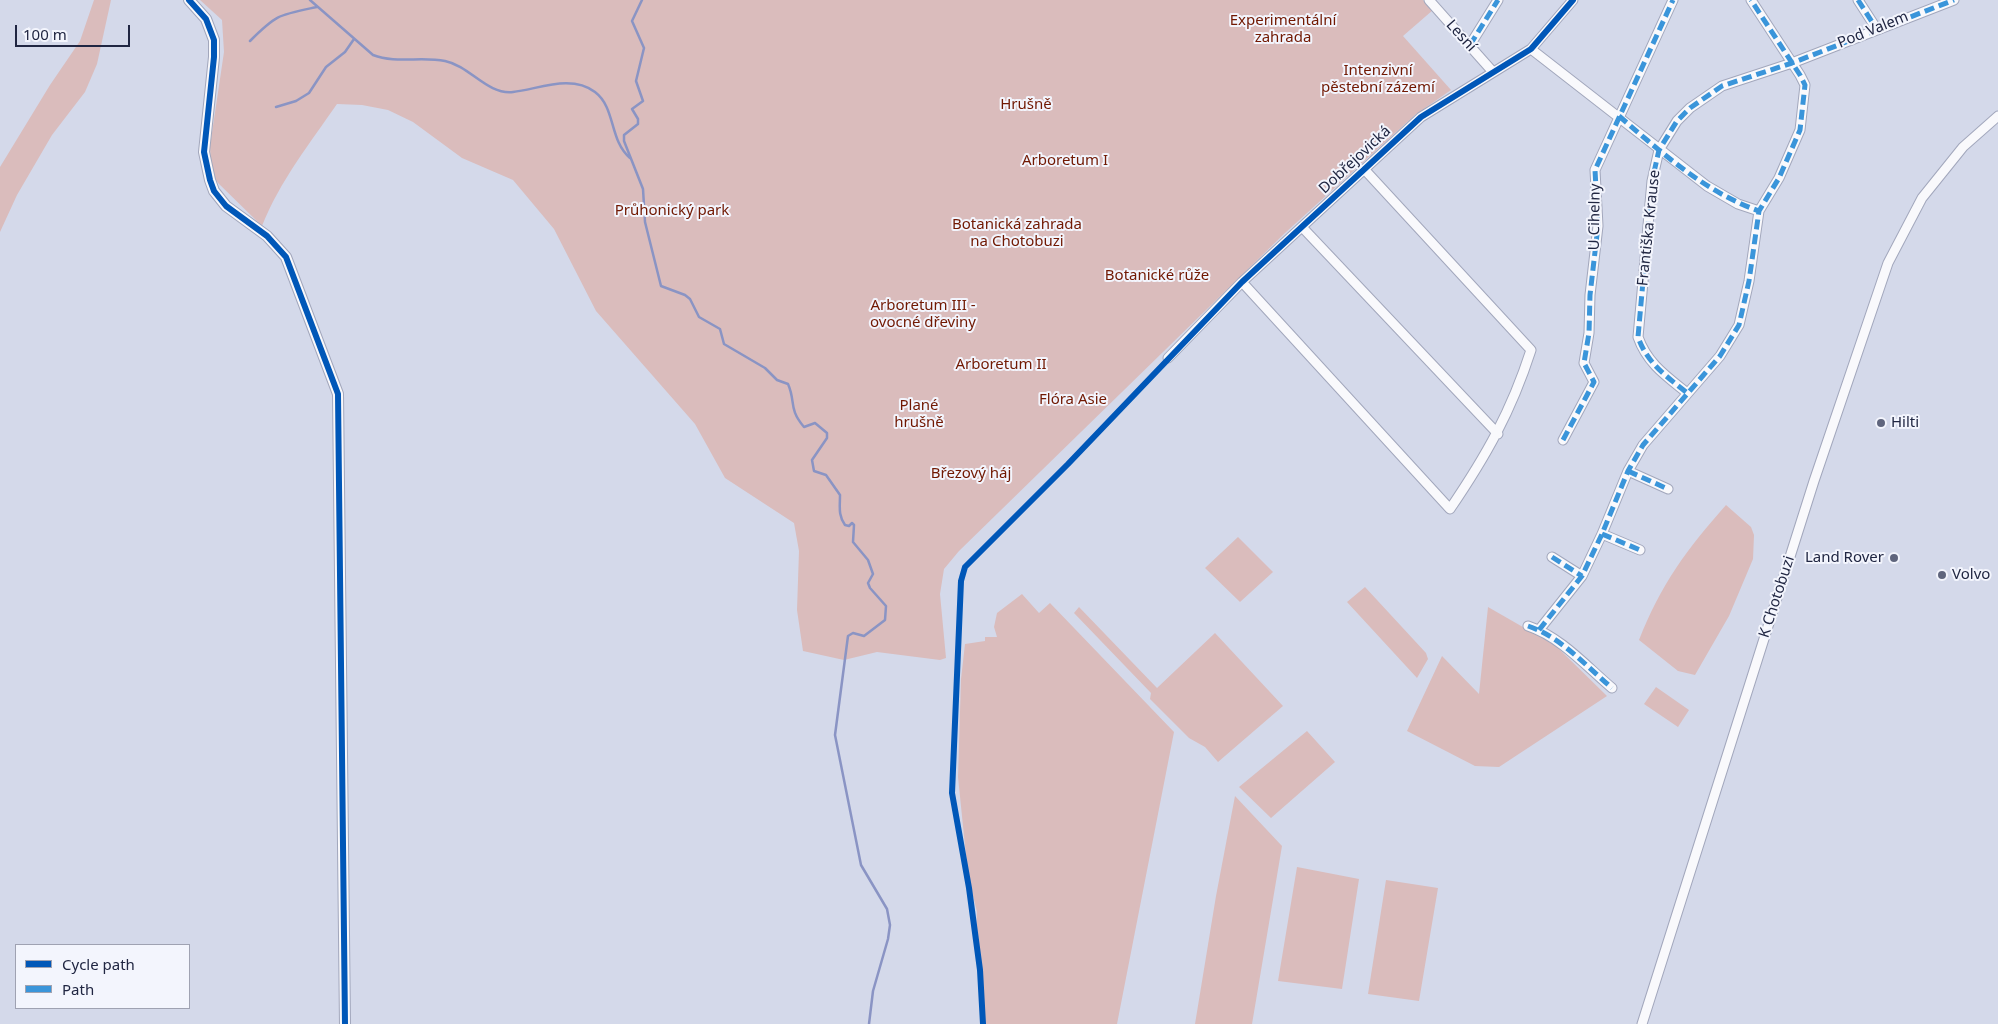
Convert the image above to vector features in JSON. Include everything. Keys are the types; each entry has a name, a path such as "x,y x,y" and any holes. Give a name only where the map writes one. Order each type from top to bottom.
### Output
{"street":[{"path":"189,0 206,19 214,40 214,58 204,152 214,191 226,206 267,236 286,257 338,394 345,1024"},
{"name":"Lesní","path":"1429,0 1493,72"},
{"path":"1470,44 1498,0"},
{"name":"Dobřejovická","path":"1168,358 1242,282 1421,116 1532,49 1573,0"},
{"name":"U Cihelny","path":"1563,440 1594,382 1584,363 1589,333 1590,295 1598,226 1595,170 1674,0"},
{"path":"1539,630 1582,576 1628,471 1643,445 1686,392 1720,356 1739,325 1749,281 1759,211 1779,178 1800,130 1805,86 1751,0"},
{"path":"1858,0 1876,28"},
{"name":"Pod Valem","path":"1792,63 1876,28 1954,0"},
{"path":"1532,49 1707,186 1738,204 1759,211"},
{"name":"Františka Krause","path":"1686,392 1653,365 1643,352 1638,337 1652,181 1659,150 1677,121 1704,97 1738,79 1792,63"},
{"name":"K Chotobuzi","path":"1642,1024 1814,481 1888,263 1922,198 1963,147 1998,116"},
{"path":"1242,282 1450,509 1498,434 1519,388 1531,350 1364,169"},
{"path":"1302,226 1498,434"},
{"path":"1628,471 1668,489"},
{"path":"1602,534 1640,550"},
{"path":"1552,557 1582,576"},
{"path":"1528,626 1539,630 1569,650 1612,688"}],"green space":[{"path":"94,0 111,0 97,64 85,92 52,135 17,195 0,232 0,167 50,85 80,41"},
{"path":"200,0 1423,0 1433,10 1403,36 1451,90 1415,115 1285,233 959,551 944,569 940,594 946,658 940,660 877,652 844,660 803,651 797,610 799,551 794,523 725,478 695,424 596,311 554,229 513,180 462,158 413,122 388,110 362,105 337,104 287,178 269,209 262,226 218,183 211,172 210,146 224,52 222,20"},
{"path":"1726,505 1751,527 1754,535 1753,559 1729,616 1695,675 1678,671 1639,640 1656,601 1676,568"},
{"path":"1238,537 1273,572 1240,602 1205,568"},
{"path":"1365,587 1426,653 1428,659 1417,678 1347,602"},
{"path":"1022,594 1039,613 1050,603 1174,732 1117,1024 984,1024 976,936 977,912 968,875 958,777 961,679 965,644 985,641 985,637 997,637 994,627 997,613"},
{"path":"1079,607 1157,688 1215,633 1283,706 1218,762 1205,747 1189,738 1150,699 1151,693 1074,613"},
{"path":"1488,607 1556,646 1607,696 1499,767 1475,766 1407,731 1442,656 1479,694"},
{"path":"1656,687 1689,710 1678,727 1644,704"},
{"path":"1307,731 1335,762 1271,818 1239,787"},
{"path":"1235,796 1282,846 1252,1024 1195,1024 1216,896"},
{"path":"1297,867 1359,879 1342,989 1278,981"},
{"path":"1386,880 1438,888 1419,1001 1368,994"}],"waterway":[{"path":"310,0 373,55 382,58 445,61 463,68 487,85 504,92 565,83 586,87 602,99 623,151 630,158"},
{"path":"642,0 632,21 644,48 636,81 643,101 632,109 638,119 638,124 624,135 624,141 643,189 645,222 661,286 685,295 690,299 699,317 720,329 724,344 765,368 777,380 788,384 794,410 804,427 815,423 827,433 827,438 812,460 814,471 826,475 840,495 841,518 845,525 849,526 852,523 854,525 853,542 868,560 873,574 868,583 870,588 886,606 885,620 864,636 853,633 848,636 835,735 861,865 887,909 890,925 888,939 873,991 869,1024"},
{"path":"250,41 273,20 286,14 317,7"},
{"path":"276,107 296,101 309,93 326,67 345,52 354,39"}],"marked path":[{"path":"1470,45 1498,0"},
{"path":"1563,440 1594,382 1584,363 1589,333 1590,295 1598,226 1595,170 1673,0"},
{"path":"1539,630 1582,576 1628,471 1643,445 1720,356 1739,325 1749,281 1759,211 1779,178 1800,130 1805,85 1751,0"},
{"path":"1858,0 1876,28"},
{"path":"1686,392 1652,362 1638,337 1652,181 1659,150 1677,121 1690,108 1722,86 1792,63 1954,0"},
{"path":"1619,116 1668,157 1702,182 1739,203 1759,211"},
{"path":"1628,471 1668,489"},
{"path":"1602,534 1640,550"},
{"path":"1552,557 1582,576"},
{"path":"1528,626 1551,637 1562,645 1612,688"}],"cycle path":[{"path":"189,0 206,19 214,40 214,57 204,152 214,191 226,206 267,236 286,257 338,394 345,1024"},
{"path":"983,1024 980,970 969,888 952,793 961,581 965,567 1068,464 1242,282 1421,117 1531,49 1573,0"}],"place":[{"name":"Hilti","path":"1881,423"},
{"name":"Land Rover","path":"1894,558"},
{"name":"Volvo","path":"1942,575"}],"park label":[{"name":"Experimentální zahrada","path":"1283,30"},
{"name":"Intenzivní pěstební zázemí","path":"1378,80"},
{"name":"Hrušně","path":"1026,105"},
{"name":"Arboretum I","path":"1065,161"},
{"name":"Průhonický park","path":"672,211"},
{"name":"Botanická zahrada na Chotobuzi","path":"1017,234"},
{"name":"Botanické růže","path":"1157,276"},
{"name":"Arboretum III - ovocné dřeviny","path":"923,314"},
{"name":"Arboretum II","path":"1001,365"},
{"name":"Flóra Asie","path":"1073,400"},
{"name":"Plané hrušně","path":"919,414"},
{"name":"Březový háj","path":"971,474"}]}
